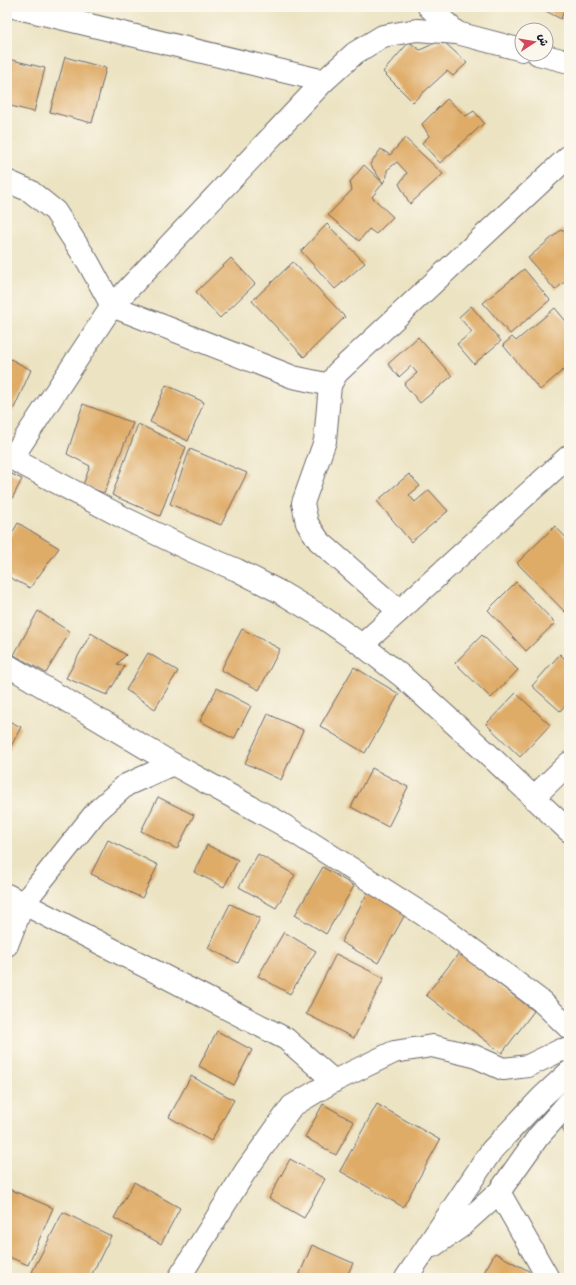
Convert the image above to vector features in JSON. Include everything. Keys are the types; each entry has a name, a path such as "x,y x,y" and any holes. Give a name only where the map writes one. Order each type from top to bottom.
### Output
{"street":[{"path":"14,7 324,81"},
{"path":"429,7 457,33"},
{"path":"514,48 457,33 417,30 383,36 355,53 324,81 112,306 10,457 128,520 192,551 237,570 280,592 322,617 362,644 403,677 490,755 569,831"},
{"path":"554,58 569,62"},
{"path":"398,611 319,540 307,523 303,503 325,441 330,385 337,373 569,156"},
{"path":"7,181 30,191 55,211 88,262 112,306 293,377 330,385"},
{"path":"362,644 569,456"},
{"path":"7,665 173,764 280,823 438,924 541,1001 569,1028"},
{"path":"533,798 569,763"},
{"path":"7,945 15,900 96,812 126,785 173,764"},
{"path":"15,900 286,1039 334,1081"},
{"path":"179,1278 245,1172 292,1106 334,1081 394,1052 432,1046 474,1056 503,1069 528,1066 561,1050 569,1050"},
{"path":"406,1278 492,1150 542,1097 569,1072"},
{"path":"423,1253 459,1228 499,1192 538,1137 569,1102"},
{"path":"499,1192 548,1278"}],"building":[{"path":"538,7 565,7 561,19"},
{"path":"442,40 467,63 453,76 447,71 413,102 383,72 409,42 420,50"},
{"path":"65,57 106,68 92,123 50,112"},
{"path":"8,59 45,68 34,112 7,105"},
{"path":"447,99 466,116 474,111 484,123 440,163 422,143 429,136 422,124"},
{"path":"405,138 443,174 410,204 399,184 407,173 397,162 387,170 387,176 383,183 370,164 381,149 390,155"},
{"path":"364,165 383,183 372,197 393,217 376,234 369,229 359,241 328,215 352,190 350,182"},
{"path":"327,224 365,263 335,289 301,251"},
{"path":"562,229 569,238 569,278 555,290 528,258"},
{"path":"231,258 255,284 220,318 196,292"},
{"path":"293,262 345,317 304,357 252,301"},
{"path":"524,269 550,300 510,334 483,303"},
{"path":"471,306 501,341 474,364 457,344 472,332 459,317"},
{"path":"555,308 569,325 569,378 563,370 540,390 503,345 512,337 516,341"},
{"path":"418,337 452,376 420,403 404,384 417,373 411,366 399,377 388,364"},
{"path":"7,357 31,370 7,424"},
{"path":"166,385 204,402 188,441 150,422"},
{"path":"83,404 133,423 104,493 83,485 90,466 67,454"},
{"path":"138,424 186,447 160,516 112,495"},
{"path":"190,449 247,473 221,525 170,504"},
{"path":"7,472 22,479 7,509"},
{"path":"409,474 420,486 409,495 415,502 429,490 448,511 411,542 377,501"},
{"path":"18,523 59,548 30,588 7,576 7,542"},
{"path":"555,526 569,541 569,608 565,612 517,563"},
{"path":"516,582 555,623 526,651 488,610"},
{"path":"38,611 70,632 46,673 14,655"},
{"path":"242,629 280,649 259,690 221,670"},
{"path":"91,633 126,655 117,664 125,666 107,695 66,678"},
{"path":"482,635 518,670 491,698 455,663"},
{"path":"148,653 178,671 155,709 126,690"},
{"path":"560,654 569,663 569,701 560,711 532,686"},
{"path":"354,667 399,694 365,753 320,726"},
{"path":"217,688 251,706 234,739 200,721"},
{"path":"516,693 550,725 520,757 486,724"},
{"path":"268,714 303,730 281,780 245,763"},
{"path":"7,720 21,727 7,754"},
{"path":"372,768 408,787 388,827 351,807"},
{"path":"158,797 194,815 177,849 141,831"},
{"path":"108,840 158,865 142,898 91,874"},
{"path":"207,845 238,860 224,887 194,872"},
{"path":"258,854 295,875 276,908 239,887"},
{"path":"323,867 354,886 326,934 295,915"},
{"path":"369,890 407,911 378,963 341,942"},
{"path":"230,904 260,918 238,963 208,948"},
{"path":"284,932 316,951 290,994 258,976"},
{"path":"459,953 534,1011 502,1053 426,995"},
{"path":"336,954 384,978 354,1038 306,1014"},
{"path":"217,1031 252,1050 234,1085 199,1066"},
{"path":"191,1076 234,1100 211,1141 169,1117"},
{"path":"323,1104 354,1122 336,1155 305,1137"},
{"path":"377,1104 440,1140 403,1207 340,1171"},
{"path":"569,1122 569,1137 562,1129"},
{"path":"290,1159 325,1179 304,1218 269,1198"},
{"path":"134,1182 180,1208 161,1244 114,1218"},
{"path":"7,1188 53,1208 28,1265 7,1256"},
{"path":"63,1212 111,1236 90,1278 43,1278 32,1272"},
{"path":"312,1245 353,1263 346,1278 298,1278"},
{"path":"495,1253 529,1271 525,1278 481,1278"}]}
